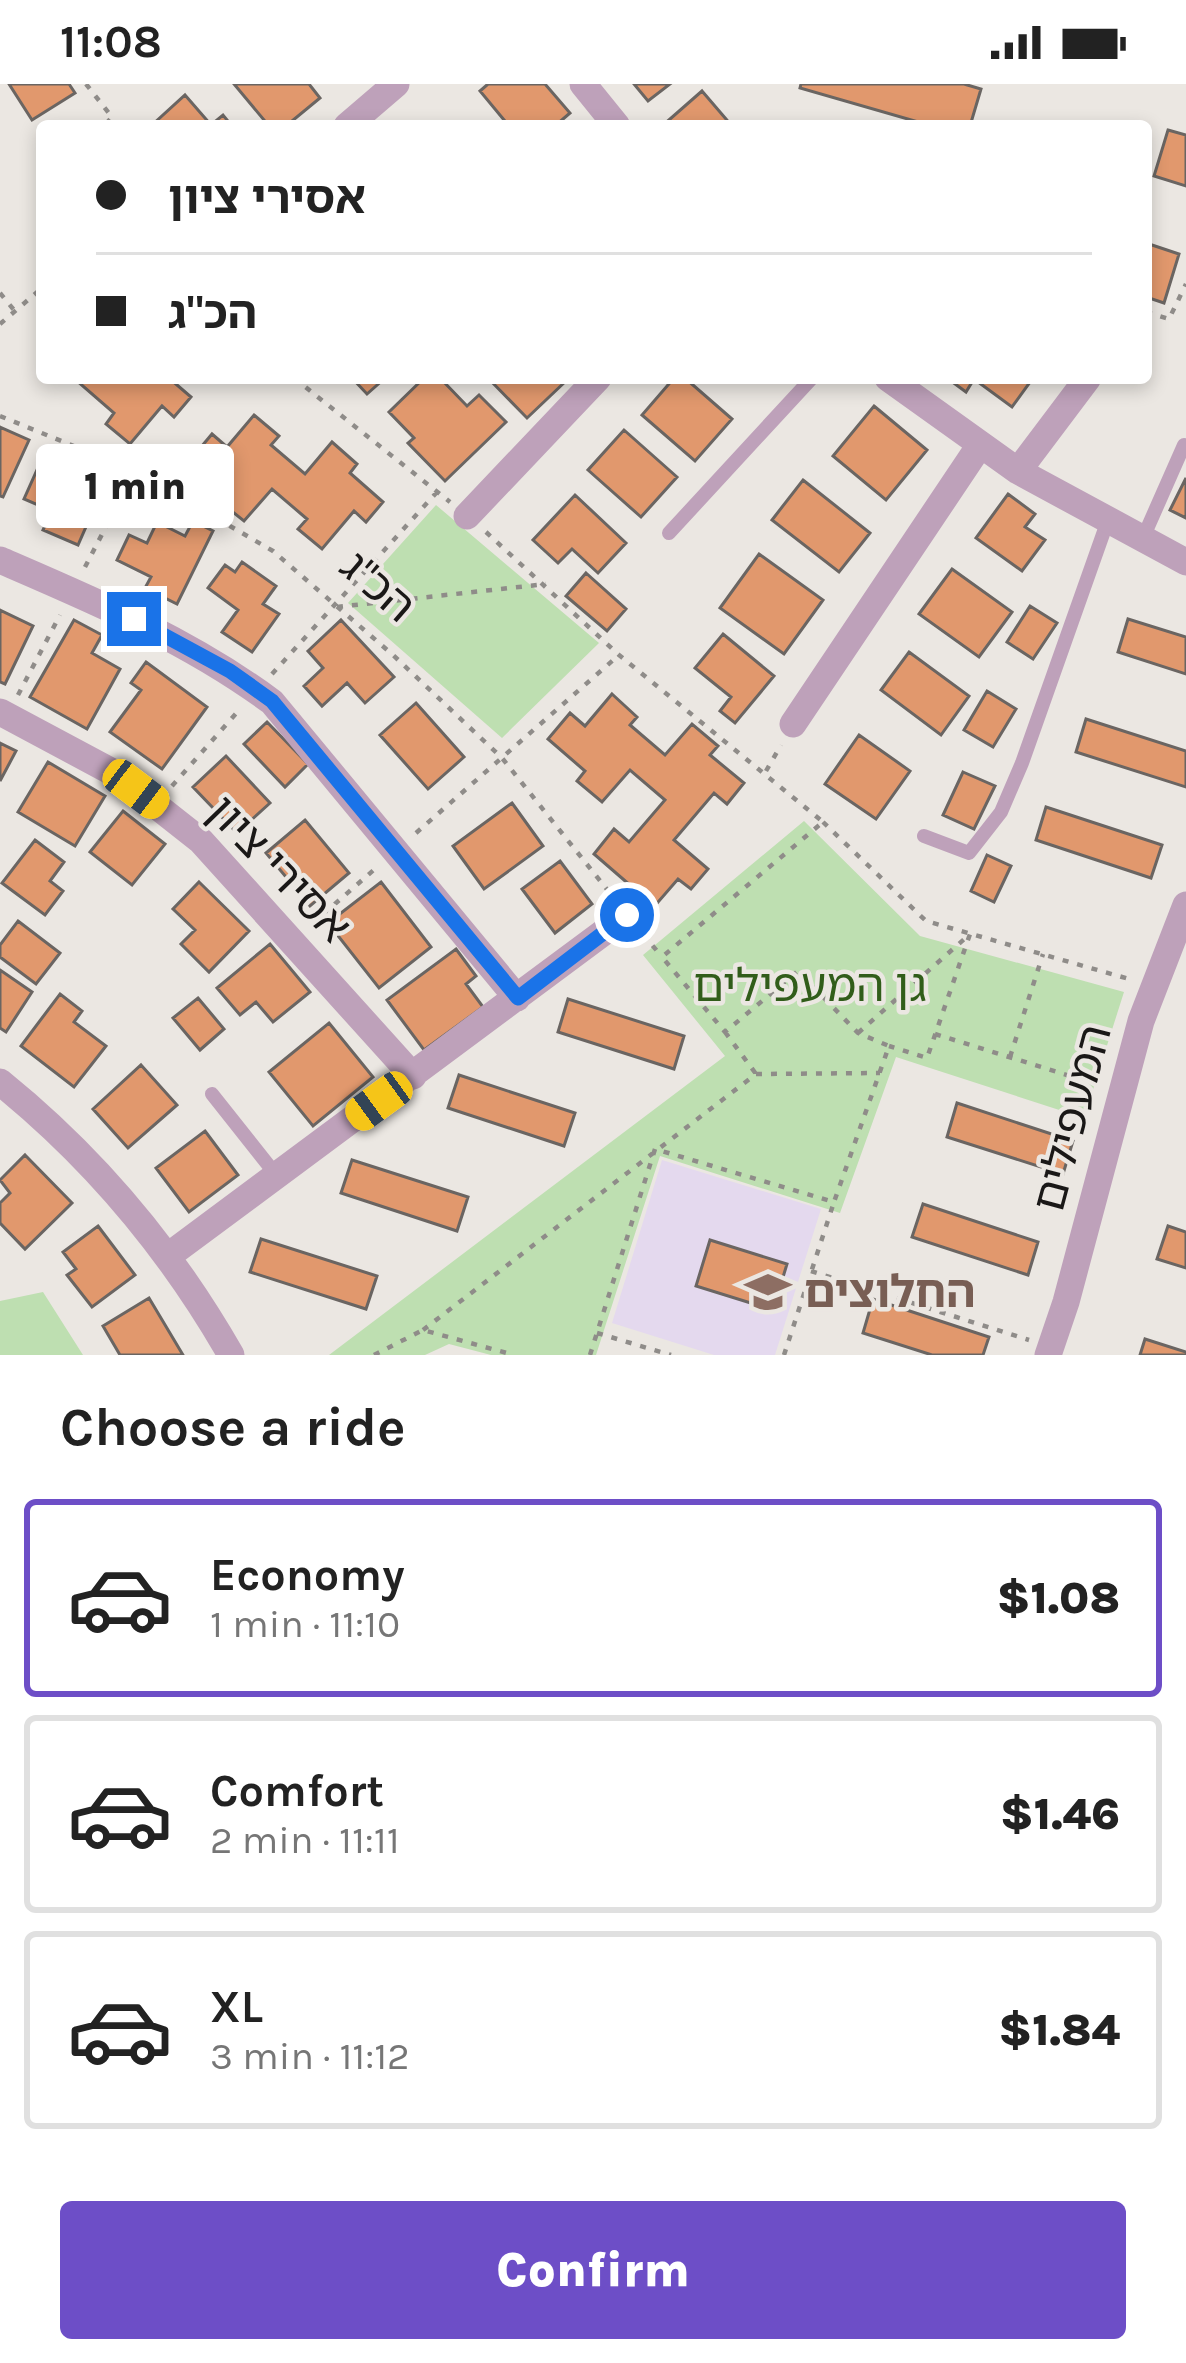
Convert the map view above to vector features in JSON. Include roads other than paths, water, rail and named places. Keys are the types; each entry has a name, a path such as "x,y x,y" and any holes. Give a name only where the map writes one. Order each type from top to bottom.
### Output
{"street":[{"path":"354,120 396,84"},
{"path":"583,84 612,120"},
{"path":"467,516 588,384"},
{"path":"896,384 1018,471 1186,562"},
{"path":"1018,471 1083,384"},
{"path":"793,724 980,445"},
{"path":"0,560 165,633 256,690 295,727 518,998"},
{"name":"אסירי ציון","path":"0,712 68,745 156,804 201,841 413,1076"},
{"name":"המעפילים","path":"1049,1351 1154,986 1186,905"},
{"path":"168,1256 627,915"},
{"path":"0,1082 47,1120 102,1177 168,1256 231,1355"}],"lane":[{"path":"669,533 806,384"},
{"path":"1143,538 1184,446"},
{"path":"924,836 968,853 1001,812 1108,520"},
{"path":"212,1094 278,1176"}],"place":[{"name":"החלוצים","path":"768,1292"}],"park label":[{"name":"גן המעפילים","path":"810,986"}]}
